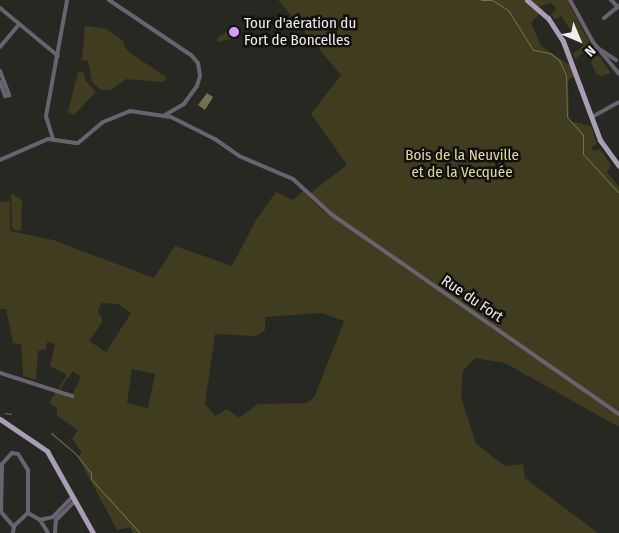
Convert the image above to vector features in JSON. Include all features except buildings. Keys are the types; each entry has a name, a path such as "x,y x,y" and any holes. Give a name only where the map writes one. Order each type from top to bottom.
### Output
{"main road":[{"path":"528,0 548,18 564,41 603,146 619,166"},
{"path":"0,419 45,449 93,533"}],"street":[{"path":"52,139 46,116 67,0"},
{"path":"109,0 196,60 200,70 198,83 176,110 165,115"},
{"path":"570,0 596,47 619,74"},
{"path":"604,18 619,6 611,0"},
{"path":"0,8 58,56"},
{"path":"0,47 19,24"},
{"path":"52,51 59,46"},
{"path":"596,47 616,60"},
{"path":"0,71 9,94 5,96 0,82"},
{"path":"592,117 619,102"},
{"path":"176,110 177,120"},
{"name":"Rue du Fort","path":"47,139 66,144 78,143 103,122 133,111 165,115 177,120 215,139 239,156 293,179 314,201 619,414"},
{"path":"0,160 47,139 49,133"},
{"path":"0,373 72,396"},
{"path":"13,533 14,527 28,513 28,470 18,454 12,453 2,466 1,516 14,527"},
{"path":"40,520 49,518 74,499"},
{"path":"55,533 55,523 74,499"},
{"path":"28,513 40,520 48,533"},
{"path":"49,518 55,523"}],"green space":[{"name":"Bois de la Neuville et de la Vecquée","path":"278,0 567,0 594,51 590,54 586,51 575,59 573,54 584,45 578,41 561,16 555,19 551,15 556,8 551,3 540,6 537,10 540,13 531,23 541,46 571,66 575,76 568,80 569,121 591,126 597,144 591,147 593,151 600,149 611,165 607,172 619,187 619,412 326,210 309,194 347,165 311,114 341,75"},
{"path":"85,26 107,29 124,42 124,47 132,54 167,78 163,82 126,79 111,90 101,90 92,82 88,61 82,60"},
{"path":"233,28 238,34 236,38 217,42 218,37"},
{"path":"596,56 600,57 611,73 602,76 596,74 591,62"},
{"path":"78,72 84,73 85,80 96,92 74,115 68,112"},
{"path":"303,191 322,210 619,416 619,427 505,363 475,358 463,371 461,397 476,444 505,466 523,464 525,478 598,533 133,533 130,527 117,530 78,457 82,453 72,439 78,430 57,416 57,408 49,403 67,375 50,366 55,344 47,342 46,349 38,351 36,380 23,376 21,344 13,343 6,309 0,309 0,202 10,201 10,231 53,240 154,278 175,246 232,266 256,220 276,192 293,200","holes":["101,303 118,304 131,313 106,352 89,341 103,321 98,311","321,313 344,321 314,398 307,403 258,404 239,418 227,409 215,416 205,404 215,334 256,336 265,330 265,317","132,369 155,374 148,408 127,403","73,371 81,377 72,395 59,390"]},
{"path":"11,193 22,200 21,230 17,231 12,228"}],"shaded area":[{"path":"207,93 213,97 205,110 198,105"}],"waterway":[{"path":"481,0 491,0"},
{"path":"492,0 508,10 533,50 550,53 559,60 566,75 567,117 583,135 583,154 619,193"},
{"path":"5,413 11,414"},
{"path":"51,433 75,453 91,473 91,479 140,533"}],"place":[{"name":"Tour d'aération du Fort de Boncelles","path":"234,32"}]}
